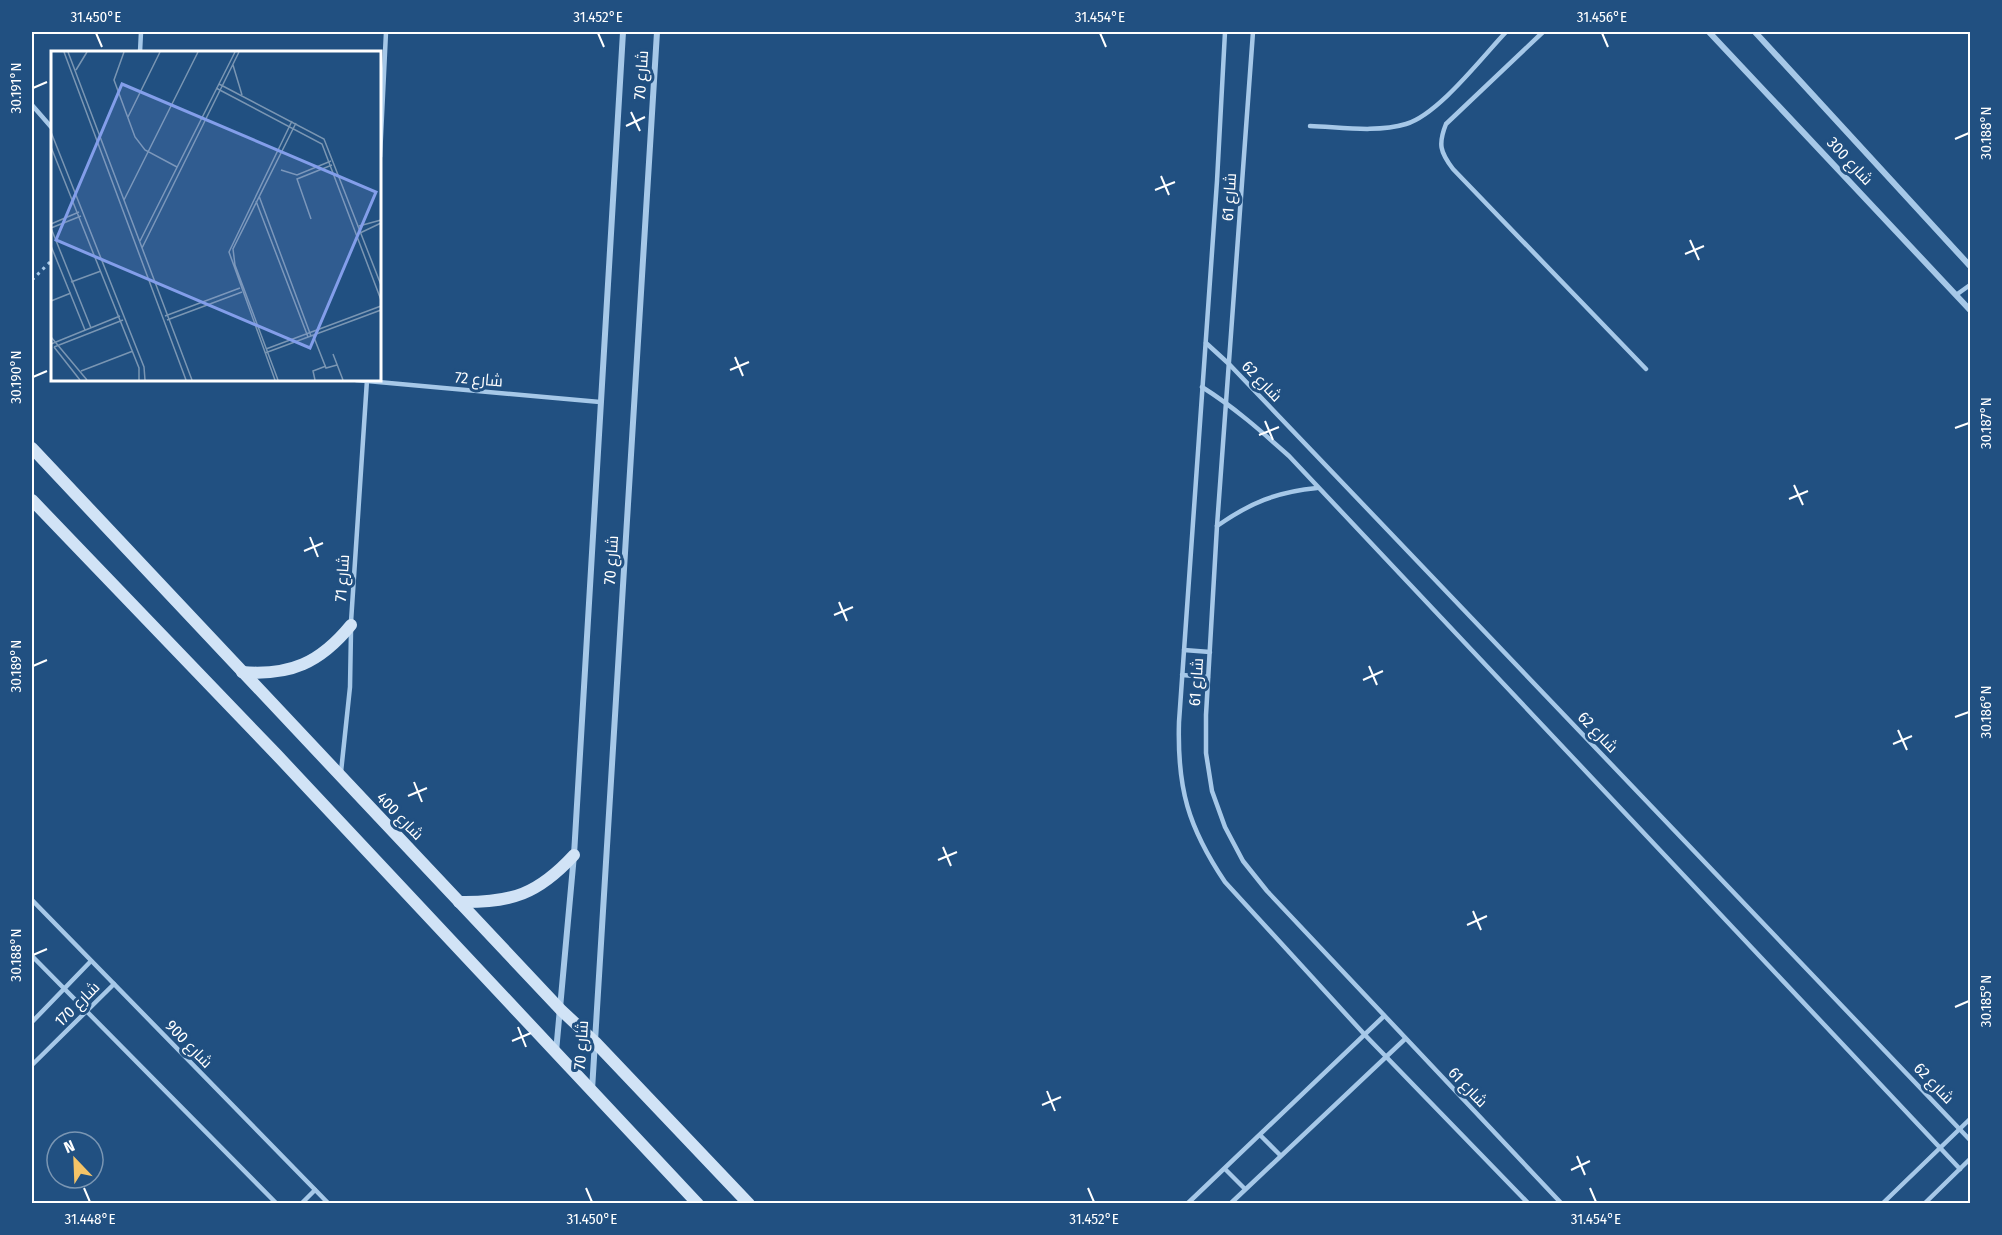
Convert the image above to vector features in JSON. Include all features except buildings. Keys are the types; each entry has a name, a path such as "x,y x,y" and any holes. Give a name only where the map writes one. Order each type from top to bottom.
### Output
{"street":[{"name":"شارع 70","path":"555,1053 561,1010 574,855 623,32"},
{"name":"شارع 70","path":"592,1091 657,32"},
{"name":"شارع 300","path":"1709,32 1971,310"},
{"name":"شارع 300","path":"1755,32 1971,266"},
{"name":"شارع 400","path":"32,448 340,778 749,1203"},
{"path":"32,500 277,755 698,1203"},
{"path":"242,672 262,674 283,672 303,665 322,655 351,625"},
{"path":"459,902 487,902 512,898 536,888 557,873 574,855"}],"lane":[{"path":"140,51 141,32"},
{"path":"381,136 386,32"},
{"name":"شارع 61","path":"1225,32 1182,675 1178,756 1182,790 1192,823 1206,854 1225,882 1365,1035 1529,1203"},
{"name":"شارع 61","path":"1253,32 1208,677 1206,753 1212,791 1225,827 1243,861 1267,891 1562,1203"},
{"path":"1310,126 1385,128 1407,124 1427,114 1444,99 1506,32"},
{"path":"1543,32 1446,124 1441,138 1443,155 1453,169 1646,369"},
{"path":"32,105 51,127"},
{"path":"1956,295 1971,285"},
{"name":"شارع 62","path":"1206,343 1229,364 1971,1140"},
{"name":"شارع 71","path":"340,778 350,687 351,625 367,381"},
{"name":"شارع 72","path":"378,381 600,402"},
{"path":"1202,387 1258,427 1288,456 1960,1169"},
{"path":"1217,526 1239,510 1264,498 1290,491 1317,488"},
{"path":"1184,650 1210,652"},
{"path":"1182,675 1208,677"},
{"name":"شارع 900","path":"32,900 329,1203"},
{"path":"32,956 277,1203"},
{"name":"شارع 170","path":"32,1022 91,961"},
{"name":"شارع 170","path":"32,1065 114,984"},
{"path":"1187,1203 1384,1016"},
{"path":"1230,1203 1406,1039"},
{"path":"1882,1203 1971,1119"},
{"path":"1260,1135 1280,1155"},
{"path":"1924,1203 1971,1159"},
{"path":"1225,1168 1245,1189"},
{"path":"301,1203 315,1190"}],"path":[{"path":"32,280 51,261"}]}
